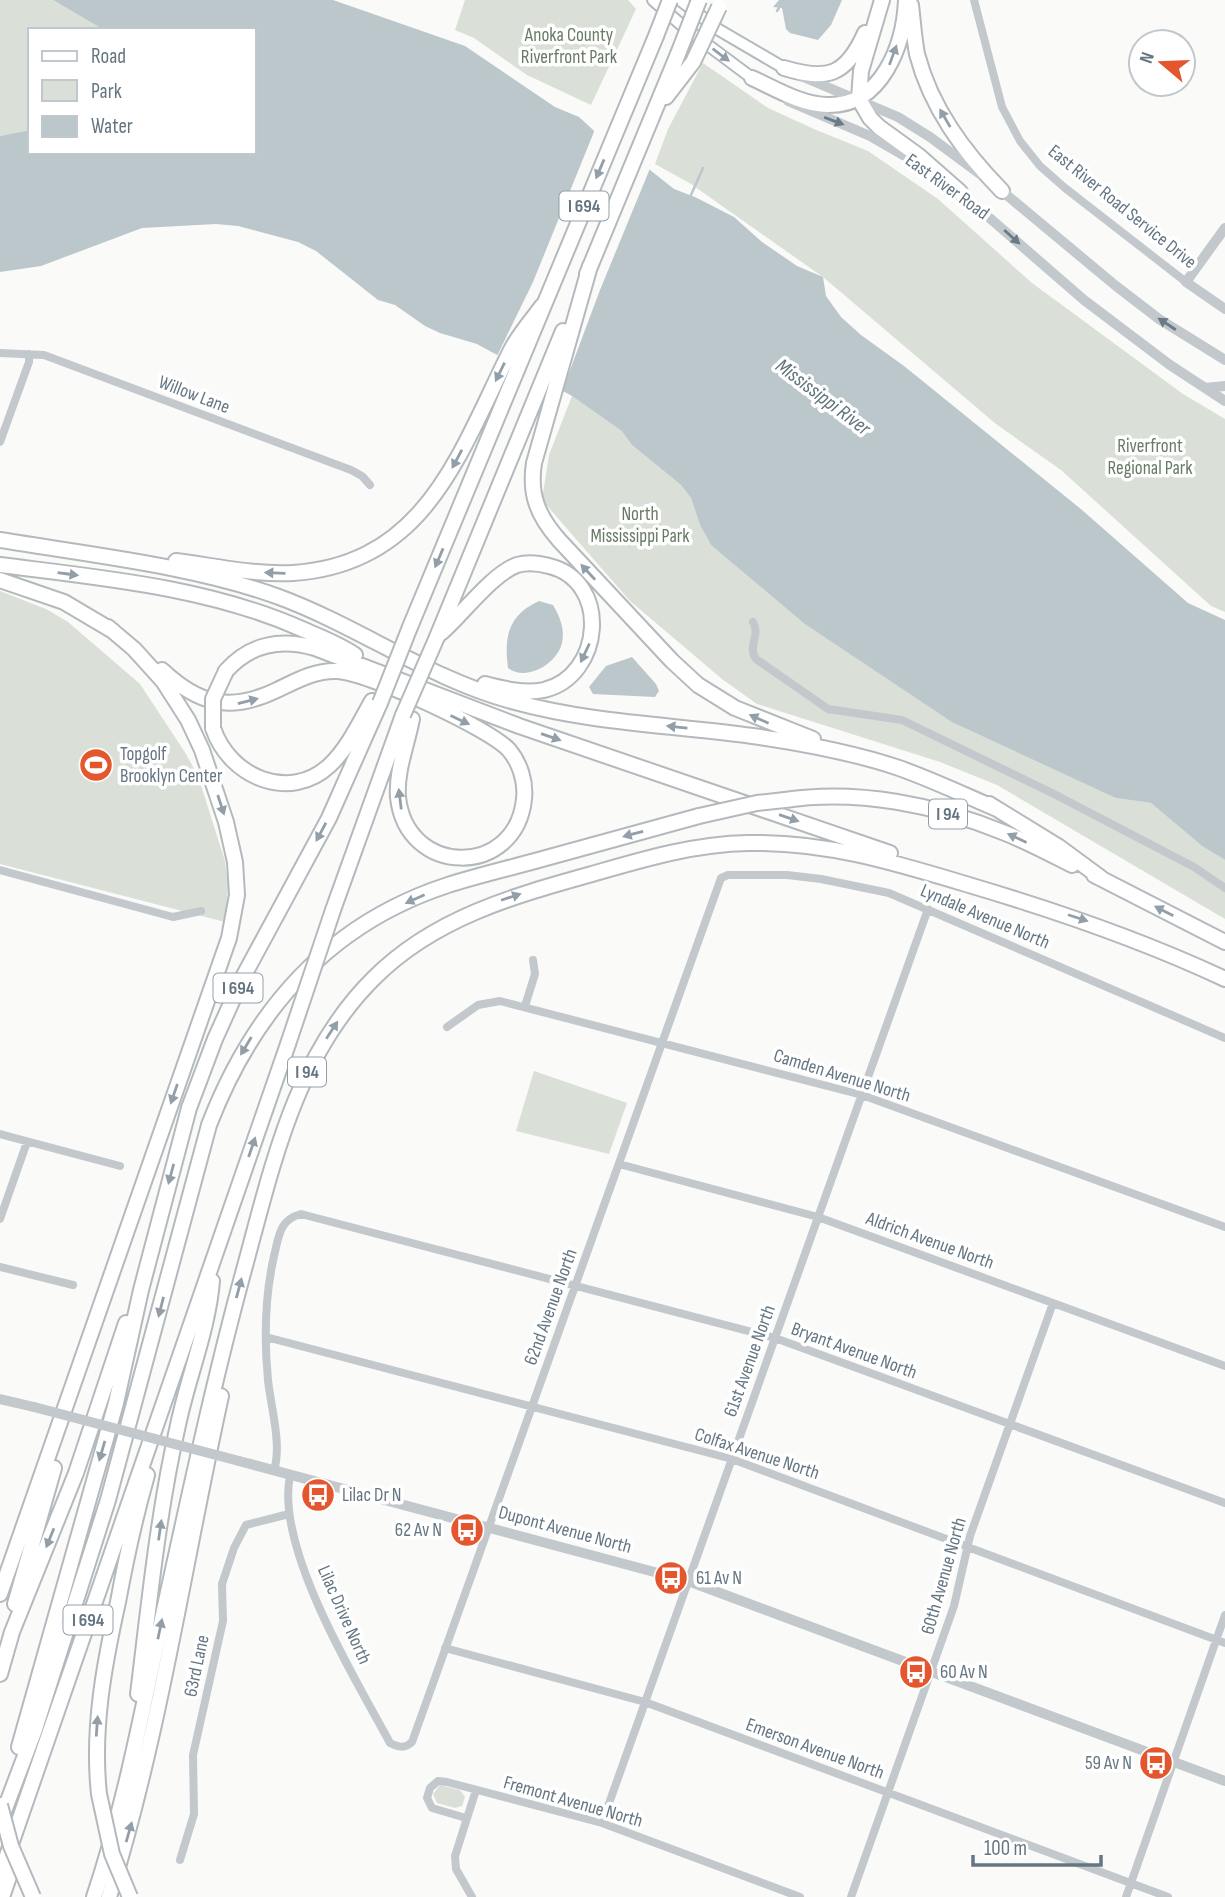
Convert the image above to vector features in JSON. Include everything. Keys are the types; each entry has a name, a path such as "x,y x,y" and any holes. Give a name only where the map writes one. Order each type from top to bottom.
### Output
{"highway":[{"path":"626,106 661,0"},
{"name":"I 694","path":"0,1807 61,1603 116,1403 141,1290 188,1108 243,978 329,818 670,0"},
{"name":"I 694","path":"0,1877 333,910 407,717 413,690 657,109 699,0"},
{"path":"784,68 822,75 844,67 857,49 881,0"},
{"path":"881,0 860,71 859,99 879,127 919,156 960,192"},
{"path":"752,78 817,104 838,105 859,99 878,82 889,67 908,0"},
{"path":"908,0 918,55 933,97 958,141 1002,191"},
{"path":"657,109 693,62 720,4"},
{"path":"590,266 531,479 534,501 540,516 559,540 690,679 727,705 799,735 916,770 968,791 1059,847 1101,878"},
{"path":"17,543 263,572 295,573 333,566 381,546 416,518 447,477 512,347 542,306"},
{"path":"0,540 191,573 238,584 290,601 455,681 514,702 574,715 765,738 859,757 918,775 997,808"},
{"path":"370,640 478,682 515,691 538,691 564,681 582,662 591,638 592,614 584,592 566,573 547,565 526,564 513,567 496,578 437,637"},
{"path":"0,565 149,586 232,604 290,624 336,644 373,669"},
{"path":"0,580 64,602 108,627 135,646 181,687 214,702 247,702 316,673 348,672 372,679 491,735 514,757 522,773 525,794 521,816 515,828 491,851 472,857 449,857 425,847 409,830 399,804 398,782 407,717"},
{"path":"0,1594 229,938 236,906 237,883 228,829 193,730 156,673 108,627"},
{"path":"376,701 329,766 312,776 293,782 269,782 245,772 226,755 213,728 213,699 226,671 248,653 280,642 315,648 519,726 832,832 1013,898"},
{"name":"I 94","path":"0,1823 38,1719 108,1500 209,1125 231,1072 265,1016 298,978 329,949 399,906 447,886 699,816 757,803 811,797 896,802 934,810 1003,832 1101,878 1225,942"},
{"name":"I 94","path":"93,1897 113,1839 227,1331 283,1132 312,1061 335,1024 391,962 448,923 512,897 652,856 684,849 746,843 815,846 857,853 1104,927 1225,979"},
{"path":"113,1839 132,1734 172,1455 185,1394 209,1311 215,1259"},
{"path":"0,1672 9,1624 29,1552 111,1279"},
{"path":"0,1672 12,1632 76,1473 121,1335 141,1290"},
{"path":"109,1897 131,1826 180,1602 230,1355 227,1331"},
{"path":"130,1897 112,1854 99,1794 96,1727 114,1617 134,1527 177,1364"},
{"path":"2,1897 78,1652"},
{"path":"0,1807 15,1857 33,1897"}],"main road":[{"name":"East River Road","path":"653,0 752,78"},
{"path":"680,0 719,30 784,68"}],"street":[{"name":"East River Road Service Drive","path":"974,0 1002,107 1025,147 1040,166 1186,282 1225,309"},
{"name":"East River Road","path":"784,68 859,99 914,126 1002,191 1070,250 1143,307 1225,360"},
{"name":"East River Road","path":"752,78 794,105 862,132 897,151 960,192 1084,300 1170,365 1225,401"},
{"path":"1186,282 1225,228"},
{"name":"Willow Lane","path":"0,353 44,355 351,470 362,476 370,485"},
{"path":"0,442 29,362 29,354"},
{"path":"1205,388 1225,386"},
{"path":"753,622 757,633 752,651 756,659 828,709 855,715 897,718 1054,794 1194,867 1225,888"},
{"path":"0,870 173,916 201,911"},
{"name":"Lyndale Avenue North","path":"721,877 786,875 821,879 888,893 1225,1038"},
{"name":"62nd Avenue North","path":"408,1746 412,1742 721,877"},
{"name":"61st Avenue North","path":"601,1822 928,909"},
{"path":"525,1006 535,974 533,960"},
{"name":"Camden Avenue North","path":"447,1027 478,1005 492,1001 525,1006 652,1038 661,1043 862,1095 1225,1227"},
{"path":"0,1135 120,1166"},
{"path":"0,1219 27,1142"},
{"name":"Aldrich Avenue North","path":"619,1164 818,1217 1225,1366"},
{"name":"Bryant Avenue North","path":"266,1337 266,1306 278,1237 287,1219 301,1214 775,1338 1225,1503"},
{"path":"0,1266 74,1285"},
{"name":"60th Avenue North","path":"851,1897 961,1584 967,1546 1053,1303"},
{"path":"266,1337 278,1451 274,1471"},
{"name":"Colfax Avenue North","path":"266,1337 732,1459 1221,1642"},
{"name":"Dupont Avenue North","path":"0,1399 688,1581 1225,1780"},
{"name":"Lilac Drive North","path":"290,1476 287,1500 295,1542 319,1607 390,1743 399,1747 408,1746"},
{"name":"63rd Lane","path":"180,1860 194,1814 193,1755 223,1621 222,1584 225,1573 246,1525 289,1514"},
{"path":"1126,1897 1173,1761 1221,1642 1225,1615"},
{"name":"Emerson Avenue North","path":"445,1648 645,1702 1168,1897"},
{"name":"Fremont Avenue North","path":"466,1818 432,1808 427,1798 430,1788 438,1781 601,1822 800,1897"},
{"path":"472,1897 456,1869 454,1856 476,1790"}],"green space":[{"path":"0,0 53,0 101,28 28,28 28,130 0,136"},
{"name":"Anoka County Riverfront Park","path":"465,0 628,0 636,9 591,105 527,75 474,38 455,30"},
{"name":"Riverfront Regional Park","path":"703,63 768,108 868,151 938,199 1032,283 1183,394 1225,419 1225,612 1211,606 1061,470 996,424 823,277 691,184 655,164 668,129"},
{"name":"North Mississippi Park","path":"572,396 623,431 632,445 681,485 691,498 700,525 711,545 751,577 1116,798 1151,803 1202,846 1225,860 1225,919 997,785 940,762 757,704 722,679 630,601 542,500 549,455"},
{"name":"Topgolf Brooklyn Center","path":"0,591 46,609 68,622 140,684 198,776 225,861 228,887 225,922 0,864"},
{"path":"534,1071 627,1103 609,1154 516,1131"},
{"path":"440,1785 460,1790 465,1797 462,1806 455,1808 437,1803 433,1794"}],"water":[{"name":"Mississippi River","path":"53,0 333,0 465,46 555,107 579,117 616,151 630,154 674,189 734,217 762,242 797,266 823,277 826,296 841,317 861,335 904,366 1082,510 1188,603 1225,620 1225,860 1202,846 1151,803 1116,798 952,722 805,624 711,545 700,525 691,498 681,485 632,445 622,431 572,396 477,344 440,333 395,305 378,300 316,251 298,242 238,226 216,224 142,228 41,266 0,272 0,136 28,130 28,154 256,154 256,28 101,28"},
{"path":"779,0 842,0 831,25 818,40 790,33 786,29 782,8 773,7"},
{"path":"539,601 553,605 556,610 562,628 562,643 554,658 540,669 515,672 508,668 510,628 521,613"},
{"path":"632,657 656,684 659,691 655,697 593,694 589,687 606,666"}],"pier":[{"path":"596,127 617,148 632,151 651,166 561,394 496,358 533,282"}],"waterway":[{"path":"691,195 703,168"}],"place":[{"name":"Topgolf Brooklyn Center","path":"96,765"},
{"name":"Lilac Dr N","path":"318,1495"},
{"name":"62 Av N","path":"467,1530"},
{"name":"61 Av N","path":"671,1578"},
{"name":"60 Av N","path":"916,1672"},
{"name":"59 Av N","path":"1156,1763"}]}
